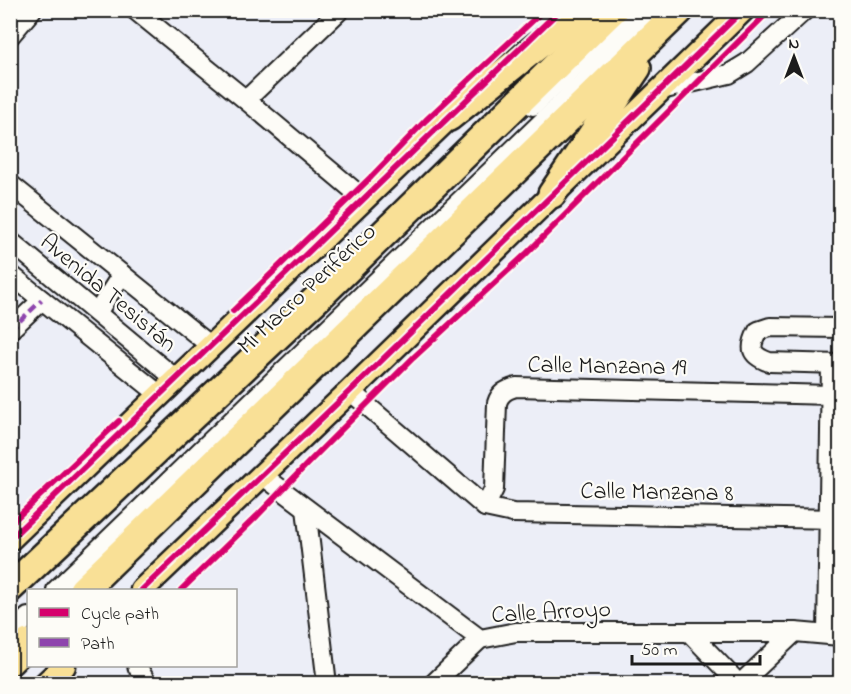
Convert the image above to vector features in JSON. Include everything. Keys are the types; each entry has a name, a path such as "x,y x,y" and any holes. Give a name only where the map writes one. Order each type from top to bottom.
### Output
{"highway":[{"path":"449,117 582,10"},
{"path":"10,588 325,291 613,10"},
{"path":"552,195 668,15"},
{"path":"85,589 668,15"},
{"path":"10,661 27,645"}],"main road":[{"path":"10,539 560,10"},
{"path":"144,589 743,10"},
{"path":"45,684 63,667"}],"street":[{"path":"10,36 32,10"},
{"path":"135,10 364,199"},
{"name":"Mi Macro Periférico","path":"10,601 634,10"},
{"path":"659,91 729,74 747,63 804,10"},
{"path":"246,100 328,14"},
{"name":"Mi Macro Periférico","path":"58,589 668,15"},
{"path":"10,184 211,346"},
{"name":"Avenida Tesistán","path":"10,241 177,380"},
{"name":"Avenida Tesistán","path":"10,274 160,395"},
{"path":"97,313 122,274"},
{"path":"10,330 42,300"},
{"path":"834,635 835,518 831,395 836,364 769,362 759,358 753,351 753,341 758,331 770,327 840,328"},
{"name":"Calle Manzana 19","path":"485,507 494,489 497,403 504,391 516,387 831,395"},
{"path":"350,391 485,507"},
{"path":"262,476 306,509 327,684"},
{"name":"Calle Manzana 8","path":"485,507 513,513 835,518"},
{"name":"Calle Arroyo","path":"306,509 480,639 516,632 795,632 834,635"},
{"path":"10,635 27,618"},
{"path":"689,632 739,684 795,632"},
{"path":"433,684 480,639"},
{"path":"138,667 145,684"}],"marked path":[{"path":"10,330 42,300"}],"cycle path":[{"path":"233,311 371,177 426,120 544,10"},
{"path":"10,539 560,10"},
{"path":"143,589 743,10"},
{"path":"182,589 413,358 526,254 770,10"},
{"path":"10,524 119,421"}]}
